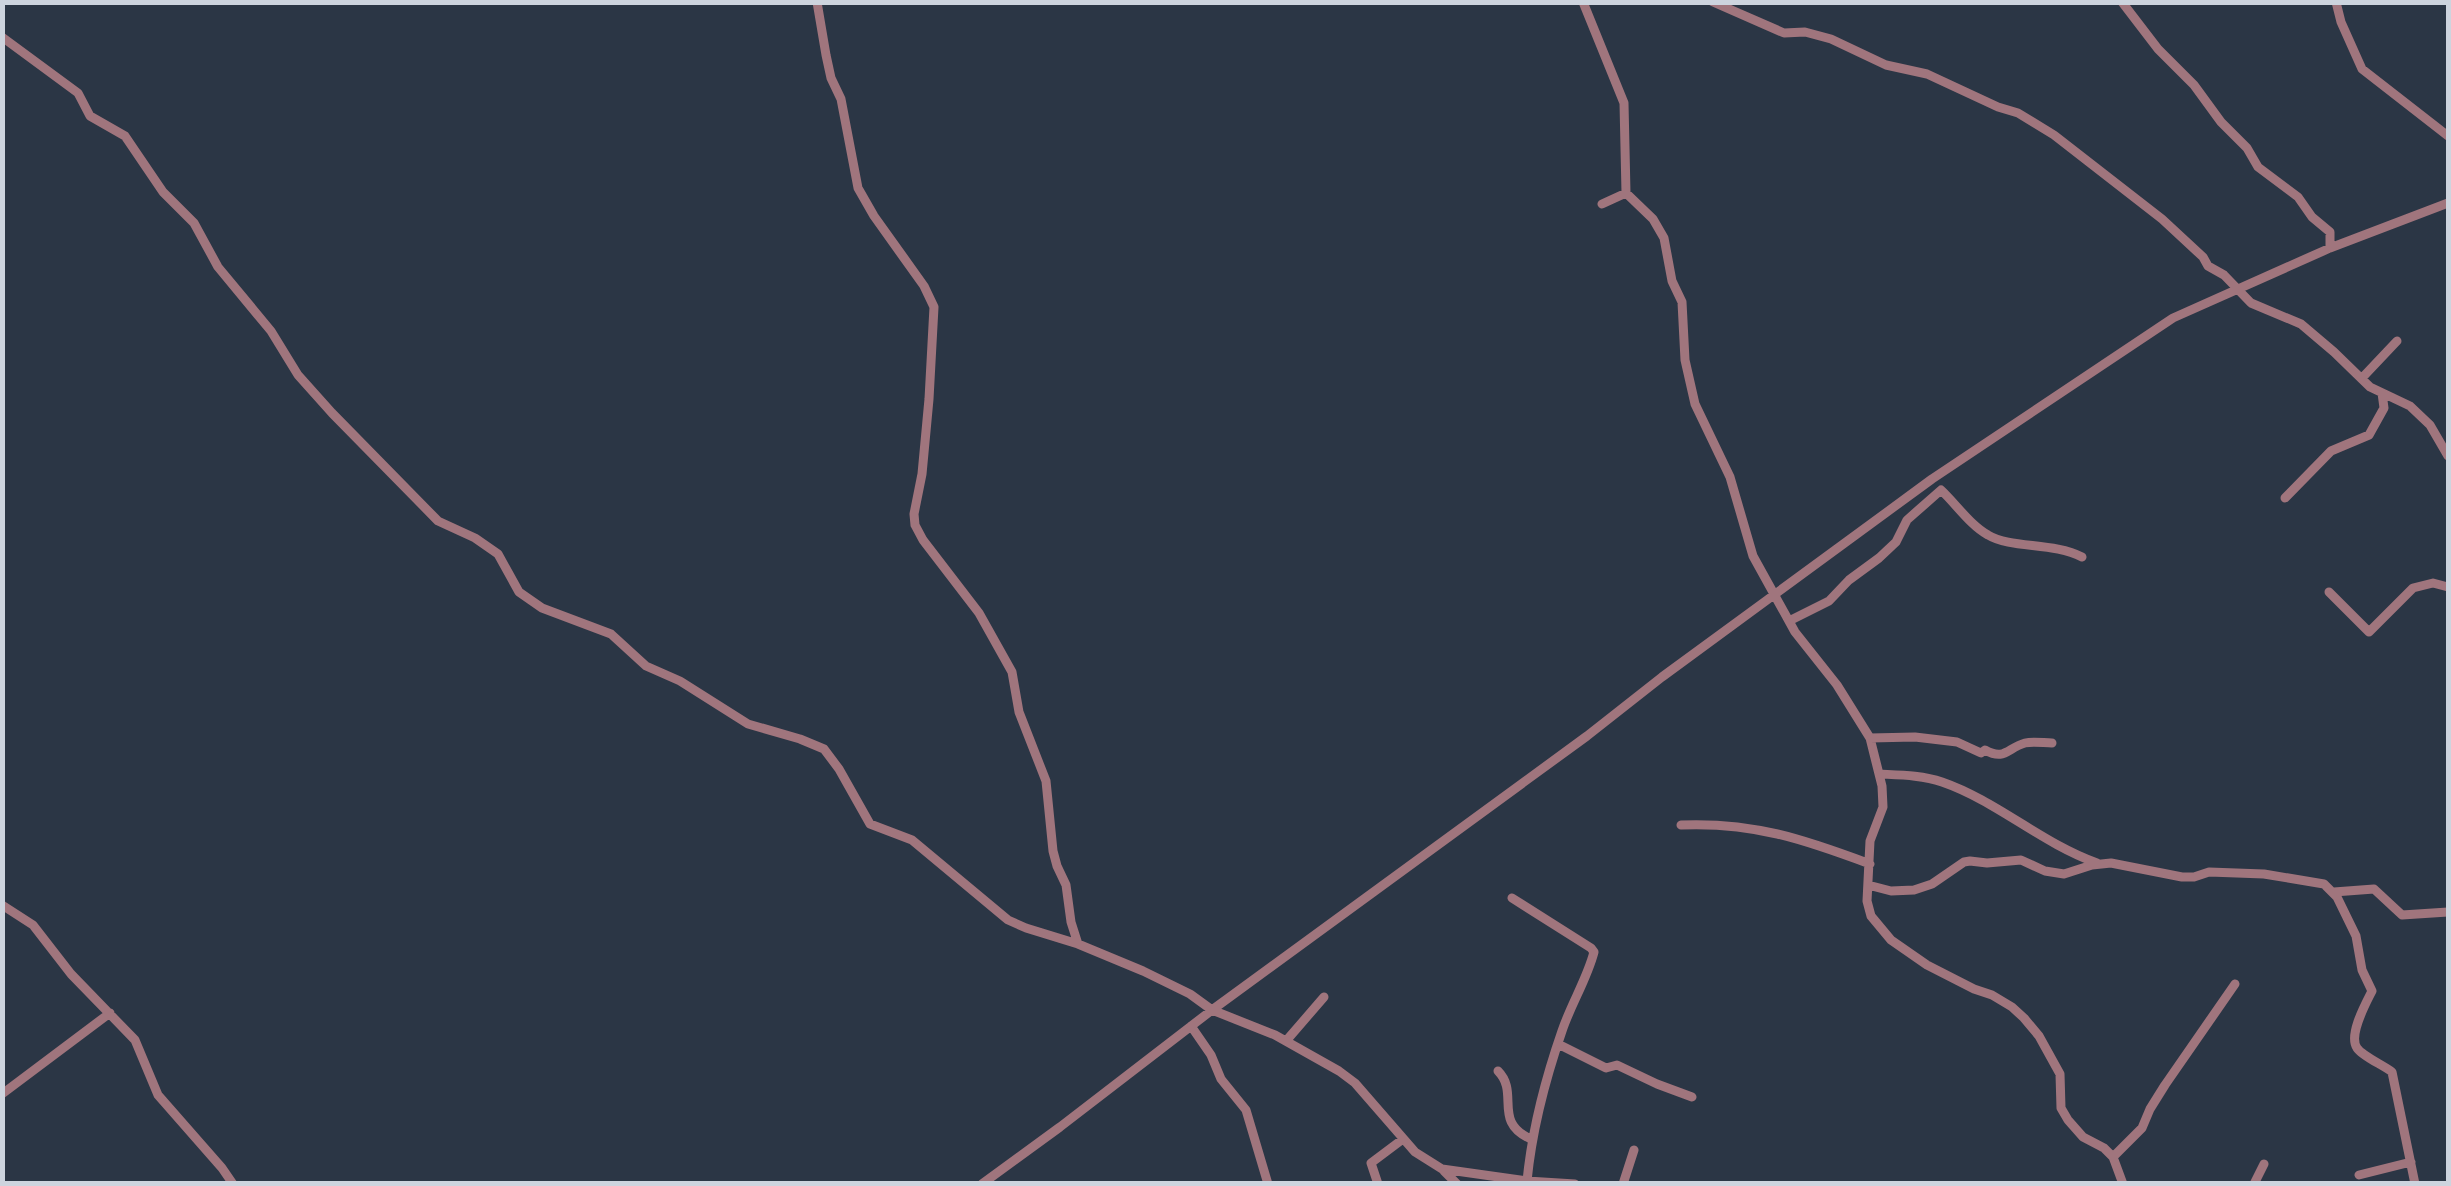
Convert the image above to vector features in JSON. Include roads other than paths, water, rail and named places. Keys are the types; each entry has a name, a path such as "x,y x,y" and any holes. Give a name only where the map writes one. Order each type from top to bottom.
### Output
{"street":[{"path":"817,2 858,188 934,306 929,399 915,524 979,614 1012,672 1019,712 1046,781 1054,851 1066,885 1078,944"},
{"path":"1583,2 1624,104 1626,193 1652,219 1664,238 1672,281 1682,302 1685,360 1695,404 1730,477 1752,556 1796,632 1837,684 1870,738 1884,806 1870,841 1867,901 1871,916 1891,940 1927,965 1992,995 2024,1018 2060,1074 2061,1108 2068,1120 2083,1137 2113,1157 2123,1184"},
{"path":"1712,2 1784,32 1831,38 1886,65 1928,74 2018,113 2162,219 2251,303 2300,324 2382,393 2410,406 2430,425 2448,456"},
{"path":"2122,2 2221,122 2248,148 2258,167 2298,197 2312,217 2330,232 2330,248"},
{"path":"2336,2 2362,69 2448,136"},
{"path":"2,37 78,92 90,116 125,136 163,192 194,223 218,267 272,330 298,374 438,521 498,554 519,592 542,608 611,634 646,666 680,681 748,724 824,749 870,824 912,840 1008,920 1159,978 1212,1010 1286,1042 1349,1078 1415,1152 1457,1184"},
{"path":"1602,204 1626,193"},
{"path":"982,1184 1932,479 2174,318 2330,248 2448,204"},
{"path":"2362,378 2397,340"},
{"path":"2286,498 2331,452 2368,435 2384,408 2382,393"},
{"path":"1789,620 1828,601 1879,558 1896,542 1907,520 1941,490 1988,536 2069,550 2082,557"},
{"path":"2329,592 2369,632 2413,588 2432,583 2448,587"},
{"path":"1870,738 1915,736 1957,742 1995,755 2026,742 2052,743"},
{"path":"1878,774 1921,777 1970,794 2039,835 2099,864"},
{"path":"1681,826 1709,824 1759,830 1870,864"},
{"path":"1868,885 1890,891 1914,890 1940,880 1970,860 2021,860 2064,874 2111,862 2182,877 2210,872 2264,874 2324,884 2334,892 2356,936 2362,970 2372,991 2358,1021 2354,1042 2357,1049 2392,1072 2415,1184"},
{"path":"2334,892 2374,889 2402,915 2448,912"},
{"path":"1512,898 1594,952 1558,1044 1531,1140 1527,1182"},
{"path":"2,905 33,925 71,974 136,1040 158,1095 233,1184"},
{"path":"2113,1157 2142,1128 2164,1085 2234,984"},
{"path":"1286,1042 1324,997"},
{"path":"2,1094 110,1013"},
{"path":"1191,1026 1211,1055 1221,1079 1246,1110 1268,1184"},
{"path":"1558,1044 1606,1068 1617,1065 1692,1096"},
{"path":"1498,1071 1504,1077 1512,1127 1531,1140"},
{"path":"1378,1184 1371,1164 1403,1139"},
{"path":"1623,1184 1634,1150"},
{"path":"2359,1175 2411,1162"},
{"path":"2254,1184 2264,1164"},
{"path":"1442,1169 1527,1182 1575,1184"}]}
